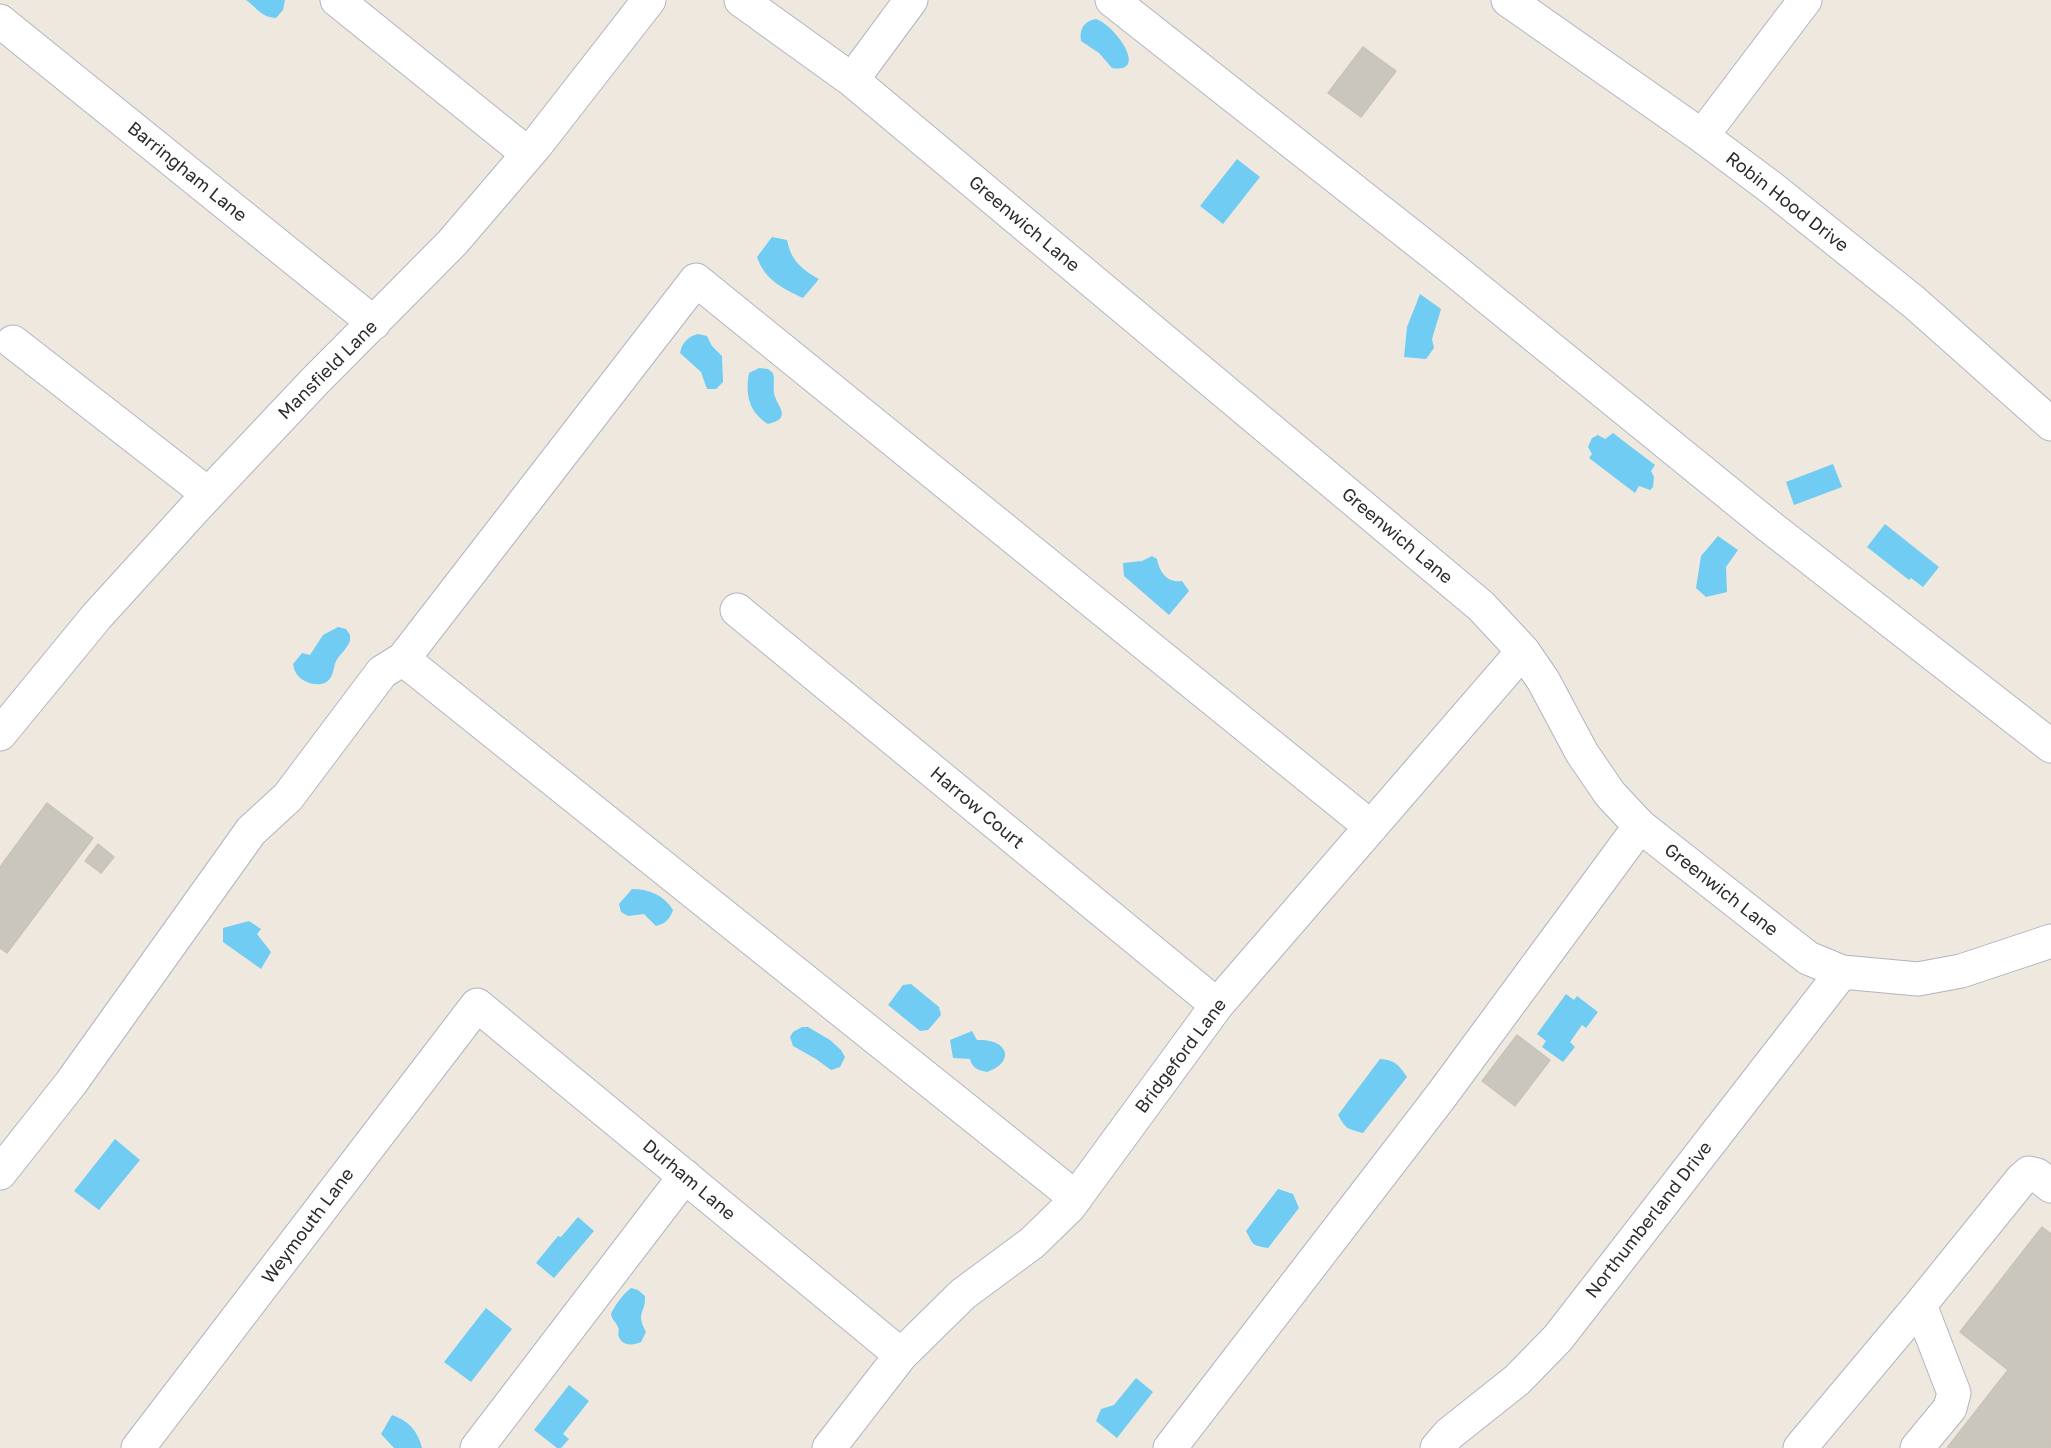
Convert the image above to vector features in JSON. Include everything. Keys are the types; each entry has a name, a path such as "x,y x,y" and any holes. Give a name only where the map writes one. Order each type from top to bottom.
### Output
{"street":[{"path":"337,0 528,154"},
{"name":"Mansfield Lane","path":"0,734 97,616 208,494 315,381 452,243 528,154 649,0"},
{"name":"Greenwich Lane","path":"741,0 852,80 1481,606 1523,651 1543,680 1582,753 1610,794 1640,826 1808,958 1842,972 1918,979 1961,971 2051,941"},
{"path":"852,80 911,0"},
{"path":"1112,0 1443,261 1769,526 2051,746"},
{"path":"1702,136 1805,0"},
{"name":"Robin Hood Drive","path":"1522,4 1769,186 1915,303 2049,419"},
{"name":"Barringham Lane","path":"0,21 374,323"},
{"path":"0,1173 71,1083 250,831 288,797 382,672 403,659 696,279 1371,827"},
{"path":"4,344 208,494"},
{"name":"Harrow Court","path":"737,610 1216,1005"},
{"name":"Bridgeford Lane","path":"829,1448 901,1355 963,1294 1032,1243 1070,1207 1216,1005 1523,651"},
{"path":"403,659 1076,1198"},
{"path":"1170,1448 1441,1096 1640,826"},
{"name":"Northumberland Drive","path":"1437,1448 1449,1434 1517,1380 1558,1338 1842,972"},
{"name":"Durham Lane","path":"477,1005 901,1355"},
{"name":"Weymouth Lane","path":"138,1448 477,1005"},
{"path":"1800,1448 2021,1180 2029,1173 2037,1175 2051,1186"},
{"path":"477,1448 685,1176"},
{"path":"1917,1448 1950,1408 1954,1393 1920,1305"}],"water":[{"path":"246,0 285,0 283,10 276,18 263,14"},
{"path":"1096,19 1112,30 1125,48 1129,57 1128,64 1123,68 1112,68 1099,53 1081,41 1083,26"},
{"path":"1237,159 1260,177 1223,224 1200,206"},
{"path":"772,237 787,240 791,253 798,263 819,279 803,298 775,282 760,265 757,257"},
{"path":"1420,294 1441,309 1432,339 1434,348 1426,359 1404,357 1407,327"},
{"path":"698,334 707,336 712,346 722,356 723,382 716,389 707,389 701,372 680,353 686,341"},
{"path":"759,368 768,369 773,373 775,398 782,411 780,418 768,424 756,414 748,396 749,373"},
{"path":"1613,433 1655,465 1651,471 1654,477 1653,487 1650,490 1639,486 1635,493 1589,458 1592,454 1588,447 1592,438 1598,435 1605,439"},
{"path":"1833,464 1842,487 1794,505 1786,482"},
{"path":"1885,524 1939,567 1923,587 1911,578 1909,580 1867,547"},
{"path":"1718,536 1738,550 1726,567 1727,592 1706,597 1696,588 1701,556"},
{"path":"1152,556 1157,559 1160,569 1168,579 1182,581 1189,591 1169,615 1124,576 1123,563 1142,561"},
{"path":"338,627 346,629 350,635 350,641 336,661 330,679 319,684 303,680 296,673 293,664 302,653 310,655 323,635"},
{"path":"632,889 650,892 665,900 673,910 669,918 656,926 644,914 628,916 621,912 619,904"},
{"path":"249,921 261,929 257,934 271,952 261,969 223,942 223,928"},
{"path":"911,984 939,1007 941,1015 928,1030 920,1031 888,1005 903,985"},
{"path":"1566,994 1574,1000 1577,996 1598,1012 1586,1028 1582,1025 1570,1042 1575,1047 1563,1062 1542,1047 1546,1041 1537,1034"},
{"path":"802,1027 808,1027 830,1040 841,1050 845,1057 840,1067 831,1070 793,1046 790,1037 793,1032"},
{"path":"972,1031 977,1040 995,1043 1005,1051 1002,1062 987,1072 972,1065 970,1059 953,1058 950,1040"},
{"path":"1380,1059 1396,1064 1407,1077 1363,1133 1350,1129 1345,1126 1338,1115"},
{"path":"115,1139 140,1160 99,1210 74,1191"},
{"path":"1278,1189 1293,1194 1299,1208 1268,1248 1255,1245 1246,1231"},
{"path":"578,1217 594,1231 554,1278 536,1263 558,1236 561,1237"},
{"path":"631,1288 645,1296 641,1320 646,1332 641,1342 635,1344 621,1340 618,1336 618,1327 611,1314 619,1300"},
{"path":"486,1308 512,1329 471,1382 444,1362"},
{"path":"1136,1378 1153,1392 1117,1438 1096,1421 1101,1409 1114,1405"},
{"path":"569,1385 589,1401 563,1434 569,1439 561,1448 557,1448 534,1430"},
{"path":"392,1415 412,1427 422,1448 394,1448 381,1434"}],"building":[{"path":"1363,47 1396,71 1361,117 1328,93"},
{"path":"47,803 93,838 7,953 0,948 0,867"},
{"path":"98,844 114,857 101,873 85,861"},
{"path":"1517,1035 1550,1060 1515,1106 1482,1081"},
{"path":"2042,1227 2051,1234 2051,1448 1947,1448 2008,1370 1960,1332"}]}
